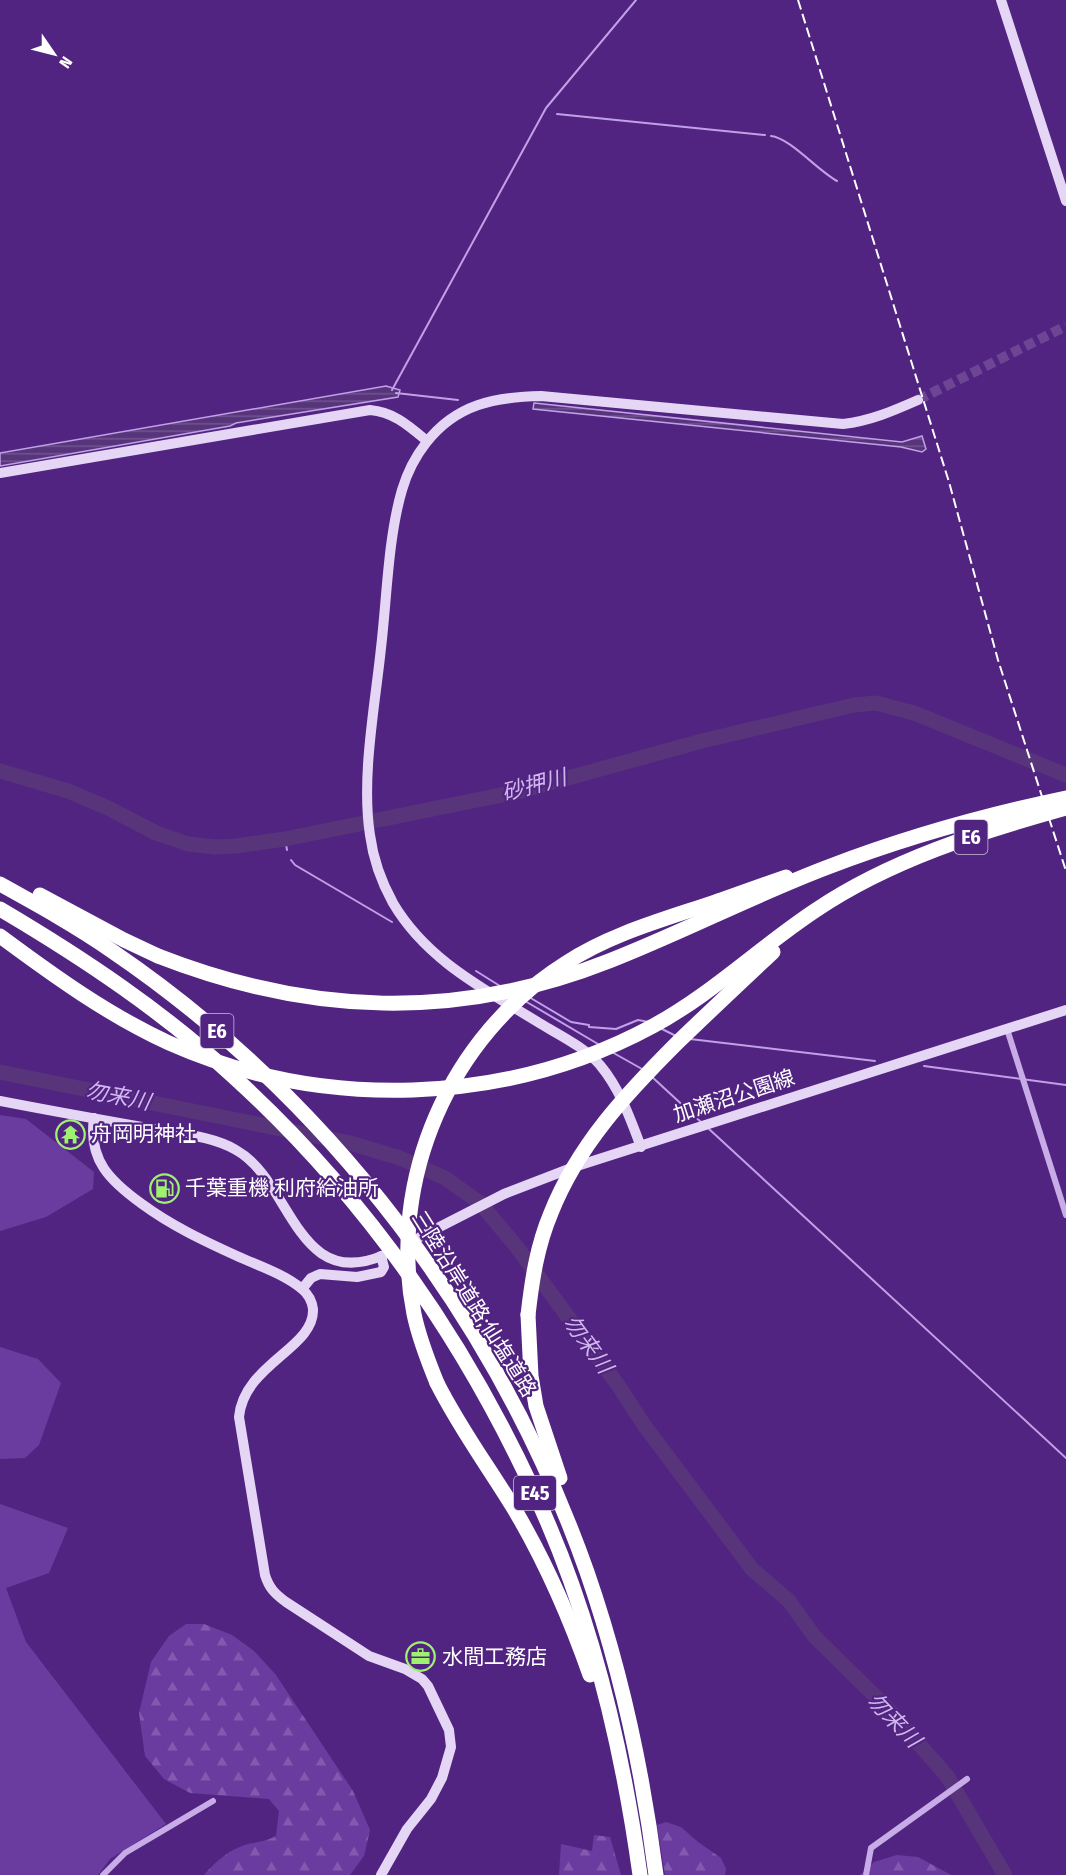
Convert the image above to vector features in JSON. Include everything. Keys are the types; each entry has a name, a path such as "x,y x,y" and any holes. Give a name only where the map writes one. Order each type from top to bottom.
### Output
{"highway":[{"name":"E6","path":"935,830 1066,798"},
{"name":"E6","path":"880,874 951,844 1066,808"},
{"path":"0,875 124,940 193,969 229,981 289,994 349,1003 428,1003 505,993 572,975 651,944 826,867 935,830"},
{"path":"621,1768 578,1643 550,1577 515,1511 462,1431 437,1383 420,1336 411,1290 408,1248 412,1204 420,1159 440,1107 465,1061 508,1009 547,976 588,950 612,939 846,856 909,835 935,830"},
{"path":"0,936 114,1015 169,1043 210,1059 256,1074 298,1083 345,1089 430,1090 513,1078 588,1057 621,1042 654,1026 688,1005 817,909 880,874"},
{"path":"587,1571 536,1406 531,1376 528,1315 532,1279 539,1246 550,1214 564,1182 601,1125 657,1064 758,966 815,917 880,874"},
{"name":"三陸沿岸道路;仙塩道路","path":"0,884 71,924 111,950 219,1033 317,1126 397,1221 441,1282 520,1416 545,1466 587,1571 607,1635 627,1713 649,1824 656,1875"},
{"name":"三陸沿岸道路;仙塩道路","path":"0,909 118,983 232,1076 302,1144 384,1252 420,1290 497,1420 534,1492 578,1604 598,1667 621,1768 640,1875"}],"street":[{"path":"1001,0 1066,201"},
{"path":"641,1147 627,1110 612,1080 598,1063 576,1045 466,978 433,953 416,935 393,902 380,872 370,835 367,782 396,516 407,474 427,441 461,412 477,404 511,397 542,396 843,424 862,422 884,415 918,400"},
{"path":"0,473 370,410 393,415 427,441"},
{"name":"加瀬沼公園線","path":"420,1237 496,1199 574,1167 1066,1010"},
{"path":"1007,1029 1066,1215"},
{"path":"4,1102 197,1137 231,1147 261,1170 295,1227 318,1251 336,1260 349,1262 367,1261 384,1252 384,1267 381,1272 357,1277 320,1274 311,1278 302,1289"},
{"path":"94,1118 92,1133 95,1151 102,1167 110,1178 131,1196 172,1225 275,1273 302,1289 313,1305 309,1328 254,1381 240,1405 239,1417 265,1575 274,1593 369,1656 405,1669 422,1679 428,1686 449,1730 451,1738 449,1757 442,1778 431,1799 407,1829 381,1875"},
{"path":"866,1875 871,1848 967,1779"},
{"path":"103,1875 125,1853 213,1801"}],"green space":[{"path":"0,1115 26,1119 94,1172 93,1189 46,1217 0,1231"},
{"path":"0,1347 38,1359 61,1383 39,1445 25,1458 0,1459"},
{"path":"0,1504 68,1528 49,1573 6,1588 26,1642 166,1824 110,1859 98,1875 0,1875"},
{"path":"186,1624 204,1624 232,1635 254,1651 276,1675 353,1791 370,1830 364,1856 350,1875 204,1875 229,1852 276,1836 279,1811 269,1799 190,1793 164,1779 145,1756 139,1713 151,1662 169,1636"},
{"path":"666,1822 681,1827 721,1858 726,1869 725,1875 665,1875 657,1825"},
{"path":"594,1835 610,1837 621,1875 559,1875 561,1844 592,1851"},
{"path":"897,1855 918,1857 951,1875 860,1875 874,1862"}],"shaded area":[{"path":"386,386 400,390 398,397 236,423 230,426 0,466 0,453"},
{"path":"534,403 902,442 922,436 926,449 922,452 901,447 533,409"}],"waterway":[{"path":"392,390 546,108 636,0"},
{"path":"557,114 765,135"},
{"path":"771,136 787,142 837,181"},
{"path":"396,393 458,400"},
{"name":"砂押川","path":"0,771 68,791 108,808 156,833 188,844 216,847 285,839 521,791 702,741 854,705 876,703 914,713 1066,775"},
{"path":"285,839 287,850"},
{"path":"291,860 295,865 392,922"},
{"path":"476,971 500,986"},
{"path":"529,997 571,1022 589,1025 589,1027 616,1029 638,1020 649,1022"},
{"path":"525,1001 598,1044"},
{"path":"662,1029 676,1036"},
{"path":"690,1039 875,1061"},
{"path":"610,1051 642,1069"},
{"path":"924,1066 1066,1085"},
{"name":"勿来川","path":"0,1072 350,1143 400,1158 445,1178 480,1203 516,1246 618,1385 644,1425 752,1569 789,1601 814,1636 888,1709 947,1776 1005,1875"},
{"path":"651,1076 702,1123"},
{"path":"709,1129 1066,1458"}],"tunnel":[{"path":"918,400 1066,326"}],"railway":[{"path":"798,0 949,482 998,660 1066,871"}],"place":[{"name":"舟岡明神社","path":"70,1134"},
{"name":"千葉重機 利府給油所","path":"164,1188"},
{"name":"水間工務店","path":"421,1657"}]}
